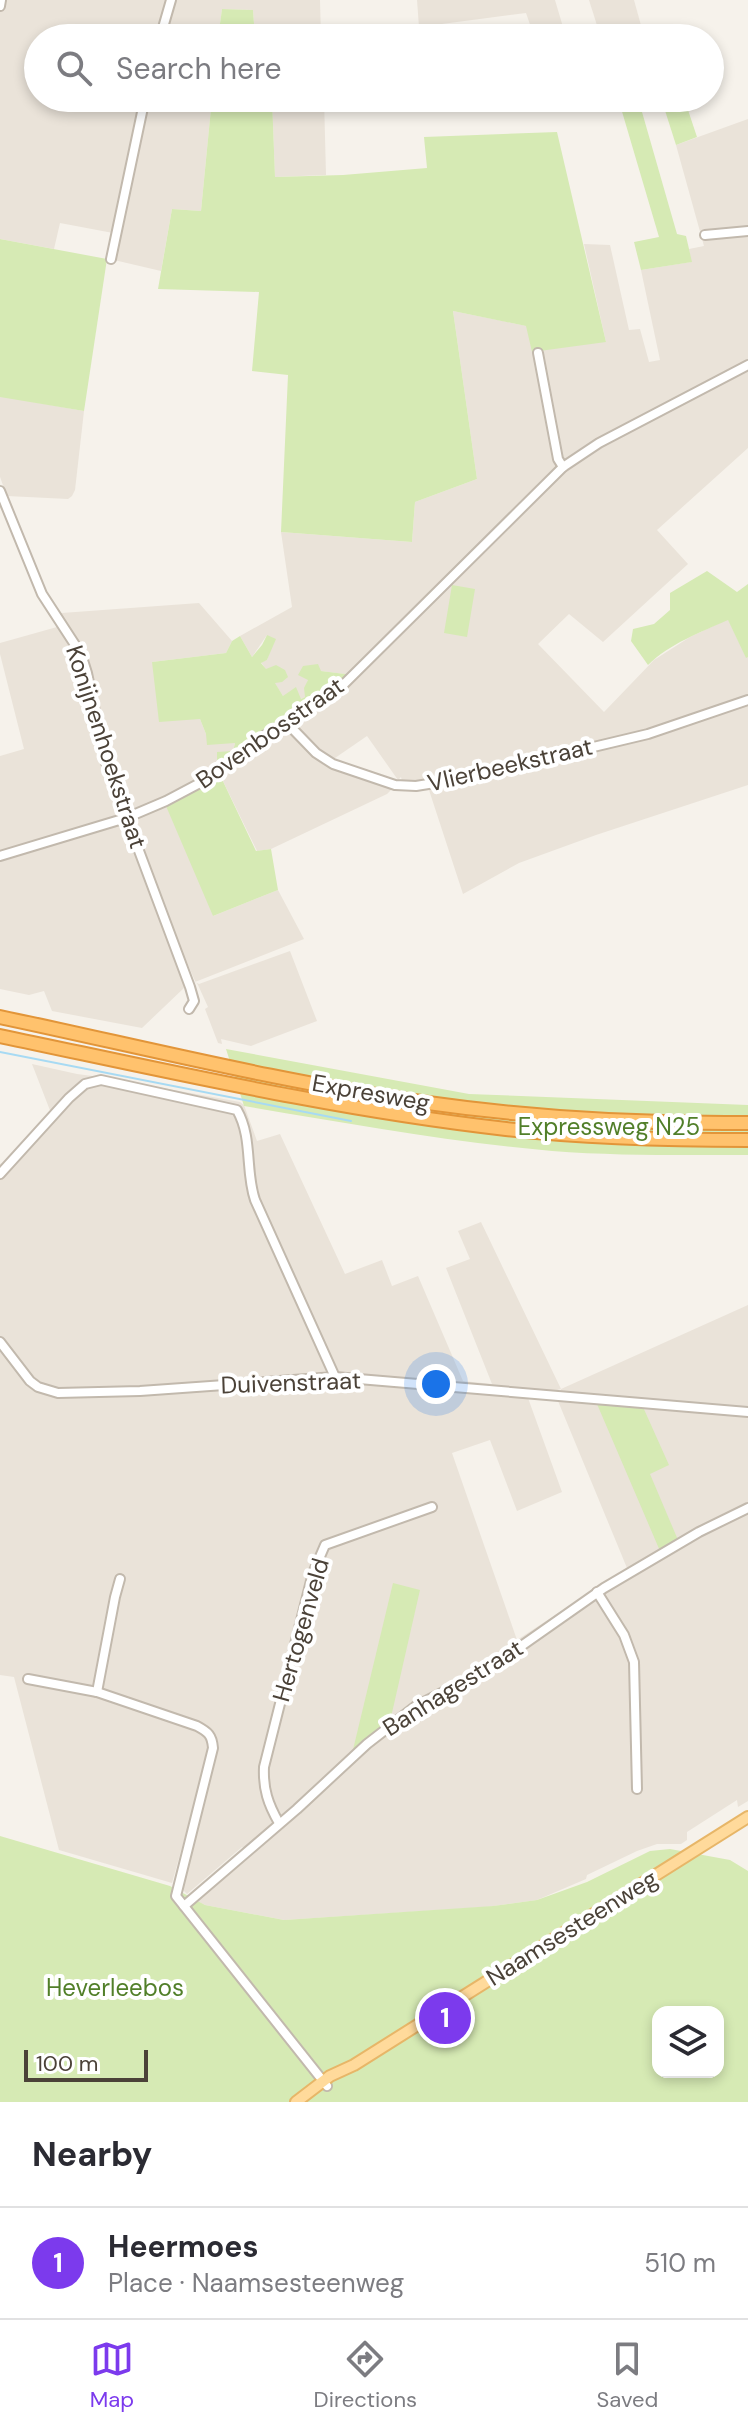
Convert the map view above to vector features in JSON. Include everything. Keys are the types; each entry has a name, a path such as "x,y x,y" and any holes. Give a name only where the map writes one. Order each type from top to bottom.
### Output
{"highway":[{"name":"Expresweg","path":"0,1017 309,1082 425,1102 573,1118 748,1123"},
{"name":"Expresweg","path":"0,1036 278,1093 423,1119 573,1135 748,1140"}],"main road":[{"name":"Naamsesteenweg","path":"299,2100 748,1817"}],"street":[{"path":"0,6 1,0"},
{"path":"164,24 171,0"},
{"path":"111,259 142,112"},
{"path":"705,235 748,231"},
{"path":"538,353 558,459 563,467"},
{"name":"Bovenbosstraat","path":"0,856 126,818 217,774 254,742 337,691 563,467 599,443 748,365"},
{"name":"Konijnenhoekstraat","path":"0,491 42,594 81,654 105,760 190,987 194,1001 189,1009"},
{"name":"Vlierbeekstraat","path":"286,722 316,753 333,764 395,785 416,786 459,779 648,734 748,700"},
{"path":"0,1174 85,1084 101,1080 237,1110 243,1121 255,1200 335,1377"},
{"name":"Duivenstraat","path":"0,1342 30,1381 46,1391 58,1393 140,1391 335,1377 748,1412"},
{"name":"Hertogenveld","path":"279,1823 268,1803 263,1784 264,1767 309,1585 325,1545 432,1507"},
{"name":"Banhagestraat","path":"184,1906 367,1744 416,1706 490,1668 597,1592 699,1532 748,1508"},
{"path":"97,1692 120,1579"},
{"path":"597,1592 624,1635 634,1662 637,1789"},
{"path":"28,1679 97,1692 208,1732 213,1739 213,1748 176,1896 326,2083"}],"shaded area":[{"path":"0,0 320,0 321,24 254,24 253,10 222,9 220,24 24,24 24,112 211,112 201,211 172,209 161,271 114,260 113,233 60,223 54,249 0,239"},
{"path":"417,0 555,0 562,24 530,24 526,13 419,24"},
{"path":"589,0 634,0 641,24 597,24"},
{"path":"273,112 324,112 326,175 275,177"},
{"path":"748,119 748,448 657,530 688,564 603,642 569,614 538,644 604,712 654,660 690,637 728,619 748,657 748,785 519,863 463,894 429,790 472,781 470,771 427,780 402,781 401,777 398,780 367,736 335,758 329,766 394,787 387,794 271,849 257,851 220,775 254,742 352,675 321,671 308,680 305,697 283,696 261,662 267,660 271,649 267,635 252,657 240,636 292,607 281,532 412,542 415,502 477,479 453,311 606,342 584,244 610,245 629,330 640,329 649,362 660,360 641,270 691,262 689,249 704,246 676,145"},
{"path":"0,396 84,411 75,490 68,499 7,496 0,477"},
{"path":"199,603 232,641 226,653 152,662 200,719 206,734 235,743 233,751 200,777 213,916 278,890 304,939 196,982 185,958 176,962 185,987 142,1028 52,1011 44,991 29,995 0,989 0,756 24,749 0,654 0,643 57,627 48,614"},
{"path":"290,951 317,1021 251,1046 221,1039 222,1044 218,1043 205,1009 208,1007 196,983"},
{"path":"32,1064 240,1102 244,1105 257,1141 280,1134 345,1274 382,1260 392,1286 418,1276 463,1381 492,1384 446,1268 470,1259 458,1231 481,1222 561,1389 748,1305 748,1801 738,1807 737,1800 687,1832 687,1840 681,1844 657,1844 637,1851 587,1875 586,1879 537,1900 486,1907 284,1920 205,1905 197,1901 250,1853 242,1847 187,1894 183,1890 200,1814 193,1808 172,1883 59,1850 14,1677 0,1675 0,1163 2,1167 51,1113","holes":["561,1389 558,1401 627,1568 517,1640 452,1453 490,1440 517,1511 562,1492 528,1398"]}],"green space":[{"path":"222,9 253,10 254,24 220,24"},
{"path":"211,112 273,112 275,177 427,168 424,137 557,132 606,342 532,352 526,326 453,311 477,479 415,502 412,542 281,532 288,375 252,371 259,292 158,289 172,209 201,211"},
{"path":"622,112 642,112 677,234 686,236 692,262 641,270 634,242 659,237"},
{"path":"665,112 689,112 697,137 676,145"},
{"path":"0,239 107,259 84,411 0,397"},
{"path":"707,571 737,592 748,584 748,657 728,620 675,645 648,665 631,641 633,629 654,624 670,610 670,593"},
{"path":"452,585 475,589 467,637 444,633"},
{"path":"267,635 276,639 267,660 261,663 266,669 276,665 285,670 288,677 275,683 283,696 296,687 301,699 305,697 304,688 308,680 298,675 303,666 318,664 321,671 353,675 336,691 254,742 220,775 256,851 271,849 278,890 213,916 166,801 201,782 200,777 217,764 217,752 233,751 235,743 207,745 200,719 159,722 152,662 226,653 232,641 240,636 252,657"},
{"name":"Expressweg N25","path":"226,1049 469,1094 748,1105 748,1155 552,1151 436,1137 244,1106"},
{"path":"597,1404 643,1407 669,1465 650,1474 678,1540 660,1551"},
{"path":"393,1583 420,1590 389,1726 351,1758"},
{"name":"Heverleebos","path":"0,1836 170,1886 205,1905 284,1920 493,1906 537,1900 587,1882 650,1851 670,1849 730,1860 748,1871 748,2102 0,2102"}],"waterway":[{"path":"0,1052 351,1121"}],"place":[{"name":"Heermoes","path":"445,2018"}]}
